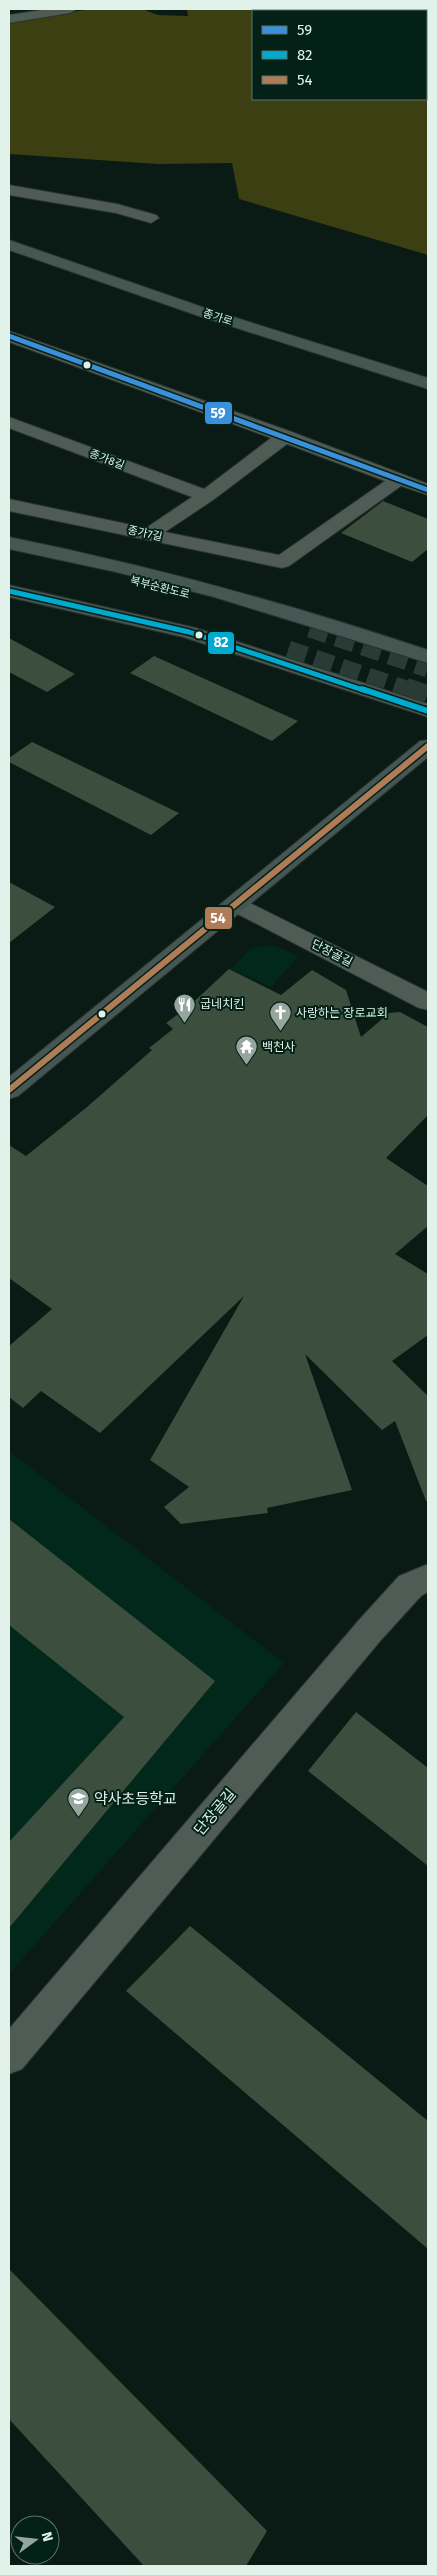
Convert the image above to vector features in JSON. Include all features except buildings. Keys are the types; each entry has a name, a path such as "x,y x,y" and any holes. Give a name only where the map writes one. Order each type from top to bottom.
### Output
{"main road":[{"name":"종가로","path":"9,245 212,315 428,384"},
{"path":"9,543 72,555 230,594 319,619 428,657"},
{"name":"북부순환도로","path":"9,553 142,582 310,628"},
{"path":"9,580 138,609 288,650"},
{"path":"9,591 189,632 428,711"},
{"path":"9,1090 428,746"}],"street":[{"path":"9,19 70,9"},
{"path":"9,190 151,218"},
{"path":"9,336 286,436 428,490"},
{"name":"종가8길","path":"9,422 206,496"},
{"path":"149,534 206,496 286,436"},
{"name":"종가7길","path":"9,505 282,562 398,480"},
{"name":"단장골길","path":"236,904 428,1002"},
{"name":"단장골길","path":"9,2056 370,1630 410,1586 428,1576"}],"shaded area":[{"path":"91,9 142,9 158,15 188,16 187,9 428,9 428,255 239,199 232,163 158,164 9,154 9,24 27,19"},
{"path":"273,945 299,956 271,987 231,969 251,948"},
{"name":"약사초등학교","path":"9,1451 284,1663 9,1974"}],"tunnel":[{"path":"310,628 428,668"},
{"path":"288,650 409,691"},
{"path":"405,689 428,697"}],"transit line":[{"name":"59","path":"9,336 428,490"},
{"name":"82","path":"9,591 189,632 428,711"},
{"name":"54","path":"9,1090 428,746"}],"place":[{"name":"굽네치킨","path":"184,1023"},
{"name":"사랑하는 장로교회","path":"280,1032"},
{"name":"백천사","path":"246,1066"},
{"name":"약사초등학교","path":"78,1818"}]}
